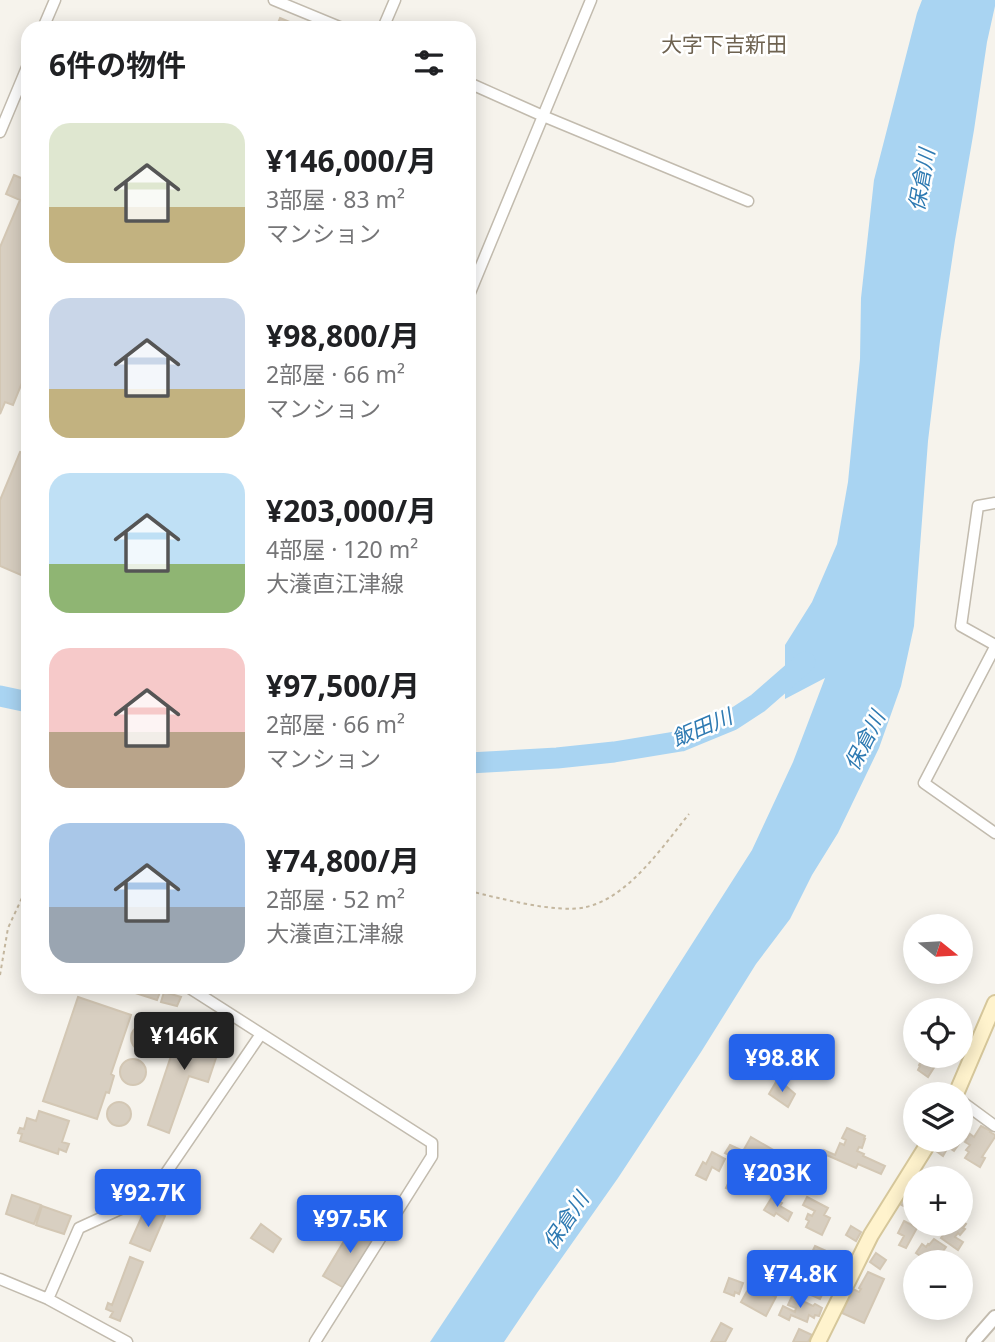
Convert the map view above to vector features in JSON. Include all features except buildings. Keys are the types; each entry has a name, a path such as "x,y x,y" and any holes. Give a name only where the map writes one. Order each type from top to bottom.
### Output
{"main road":[{"path":"961,1082 995,1003"},
{"path":"818,1342 870,1235 923,1152"}],"street":[{"path":"46,21 55,0"},
{"path":"274,0 325,21"},
{"path":"386,21 395,0"},
{"path":"476,278 592,0"},
{"path":"0,132 21,82"},
{"path":"476,86 748,201"},
{"path":"995,503 978,506 961,626 995,646 924,783 995,833"},
{"path":"199,994 432,1143 432,1156 315,1342"},
{"path":"48,1300 79,1228 151,1195 261,1034"},
{"path":"973,1110 995,1126"},
{"path":"0,1279 48,1300 125,1342"},
{"path":"973,1342 995,1317"}],"path":[{"path":"476,892 540,906 576,908 595,905 616,893 641,871 689,814"},
{"path":"0,975 8,928 21,900"}],"water":[{"name":"保倉川","path":"922,0 995,0 995,6 940,341 928,441 914,626 901,686 879,748 838,833 812,875 790,919 756,964 618,1178 504,1342 430,1342 621,1055 752,850 793,762 825,678 785,699 785,645 812,602 837,544 848,482 860,359 861,298 874,180"}],"waterway":[{"name":"飯田川","path":"476,763 614,752 681,741 732,720 758,703 805,662"},
{"name":"飯田川","path":"0,696 21,700"}],"district":[{"name":"大字下吉新田","path":"724,45"}]}
